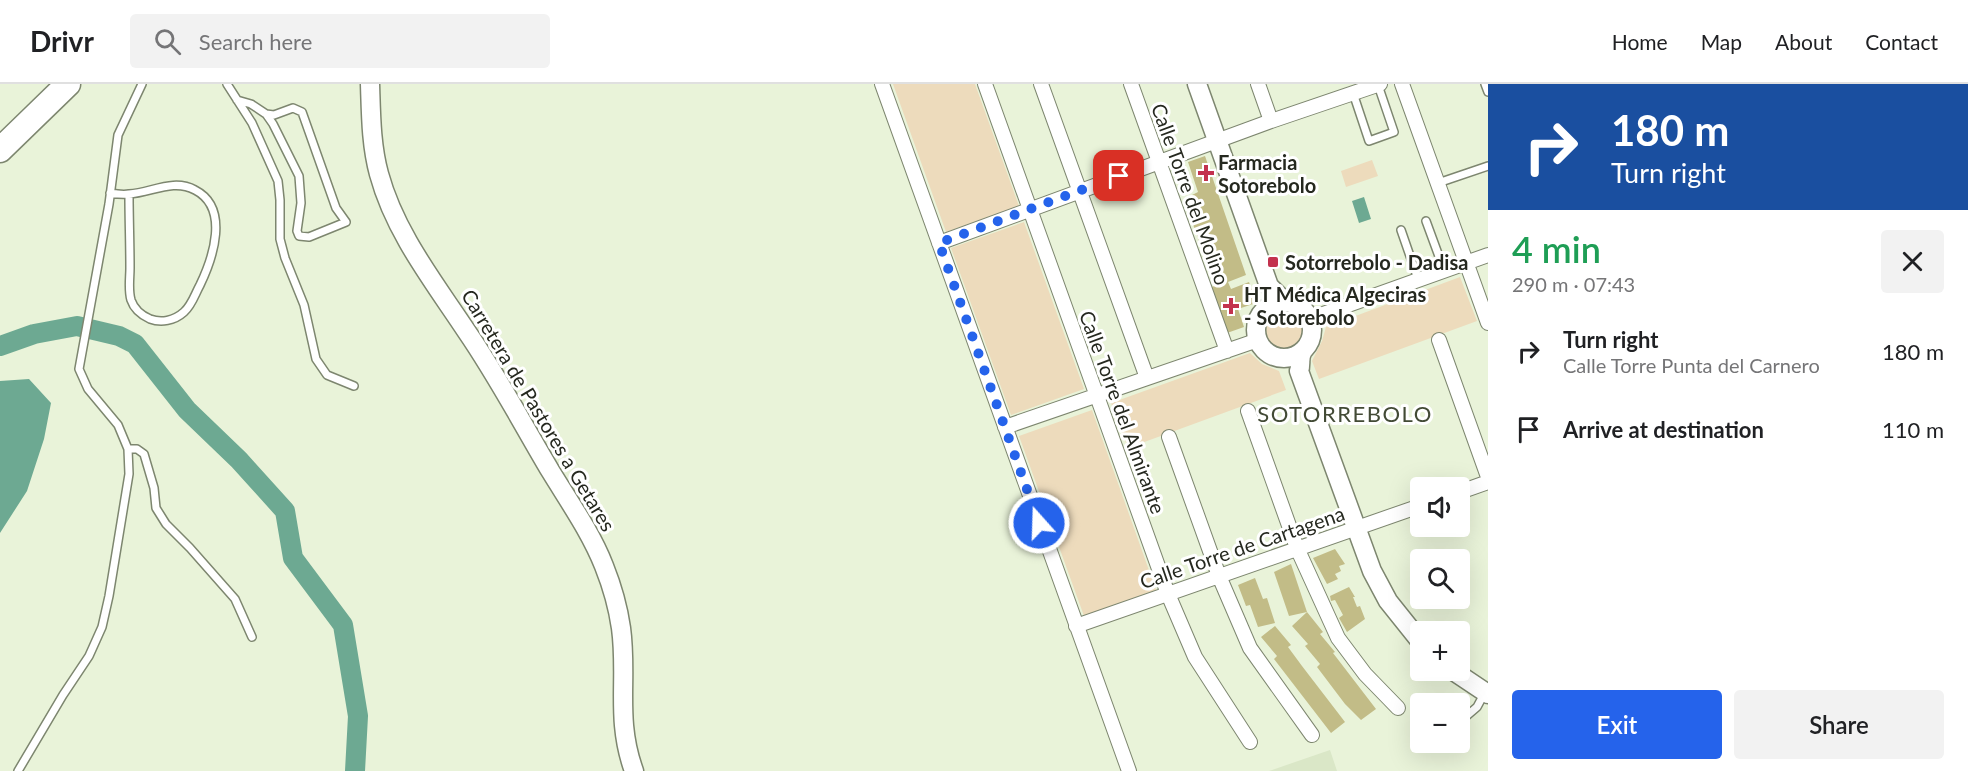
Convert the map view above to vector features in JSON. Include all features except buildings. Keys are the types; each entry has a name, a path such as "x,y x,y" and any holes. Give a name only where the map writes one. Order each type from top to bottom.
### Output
{"highway":[{"path":"0,138 54,84"},
{"path":"0,150 68,84"}],"street":[{"name":"Carretera de Pastores a Getares","path":"370,84 374,144 379,174 402,231 417,258 515,407 589,534 604,567 621,628 622,716 628,754 634,771"},
{"path":"882,84 1129,771"},
{"name":"Calle Torre del Almirante","path":"985,84 1168,594 1195,657 1250,742"},
{"path":"1041,84 1147,378"},
{"name":"Calle Torre del Molino","path":"1131,84 1227,351"},
{"path":"1197,84 1269,286 1279,297 1301,309 1309,319 1311,336 1300,358 1299,371"},
{"path":"1258,84 1271,121"},
{"path":"939,243 1271,121 1351,88 1379,84"},
{"path":"1402,84 1488,323"},
{"path":"1309,319 1488,255"},
{"path":"1269,286 1265,310 1258,321 1258,340 1271,355 1284,358 1299,371 1372,571 1388,601 1410,628"},
{"path":"1265,310 1276,303 1290,303"},
{"path":"1005,427 1258,340"},
{"path":"1438,340 1488,477"},
{"path":"1284,358 1303,351"},
{"path":"1248,411 1297,549 1338,638 1365,675 1398,708"},
{"path":"1169,437 1219,576 1250,648 1312,735"},
{"path":"1470,488 1488,482"},
{"name":"Calle Torre de Cartagena","path":"1076,626 1410,509"},
{"path":"1469,681 1487,693"}],"lane":[{"path":"18,771 88,656 102,627 109,596 129,474 128,449 118,426 88,389 79,369 89,320 118,135 142,84"},
{"path":"227,84 252,123 278,181 280,239 304,305 316,359 327,375 354,386"},
{"path":"1351,88 1369,141 1394,132 1379,84"},
{"path":"1485,84 1488,92"},
{"path":"237,100 251,104 266,114 300,176 301,203 297,231 299,236 309,237 346,222 336,208 302,112 293,108 274,115 266,114"},
{"path":"1438,183 1488,166"},
{"path":"110,193 129,195 177,185 188,186 198,191 212,207 215,226 214,252 191,304 174,319 156,321 148,318 134,306 130,298 129,195"},
{"path":"1426,221 1444,270"},
{"path":"1401,230 1418,279"},
{"path":"128,449 136,449 144,454 152,479 156,508 166,525 190,548 235,599 252,637"},
{"path":"1470,713 1487,693"}],"shaded area":[{"path":"893,84 975,84 1019,206 946,232"},
{"path":"1372,160 1378,176 1346,187 1341,171"},
{"path":"1364,197 1371,219 1359,223 1352,201"},
{"path":"1024,222 1084,389 1011,415 951,248"},
{"path":"1460,277 1477,321 1319,379 1312,361 1326,327"},
{"path":"1283,309 1298,315 1304,330 1298,345 1283,351 1268,345 1262,330 1268,315"},
{"path":"1250,353 1262,364 1279,371 1286,390 1128,448 1111,403"},
{"path":"29,379 51,403 44,439 27,491 0,533 0,381"},
{"path":"1092,410 1156,590 1084,616 1019,436"},
{"path":"1330,750 1337,771 1269,771"}],"waterway":[{"path":"0,346 34,334 77,326 119,336 135,344 187,410 239,460 285,511 293,558 343,625 358,716 355,771"}],"place":[{"name":"Farmacia Sotorebolo","path":"1206,173"},
{"name":"Sotorrebolo - Dadisa","path":"1273,262"},
{"name":"HT Médica Algeciras - Sotorebolo","path":"1231,306"}],"district":[{"name":"SOTORREBOLO","path":"1345,413"}],"route":[{"path":"1039,523 939,243 1119,176"}]}
